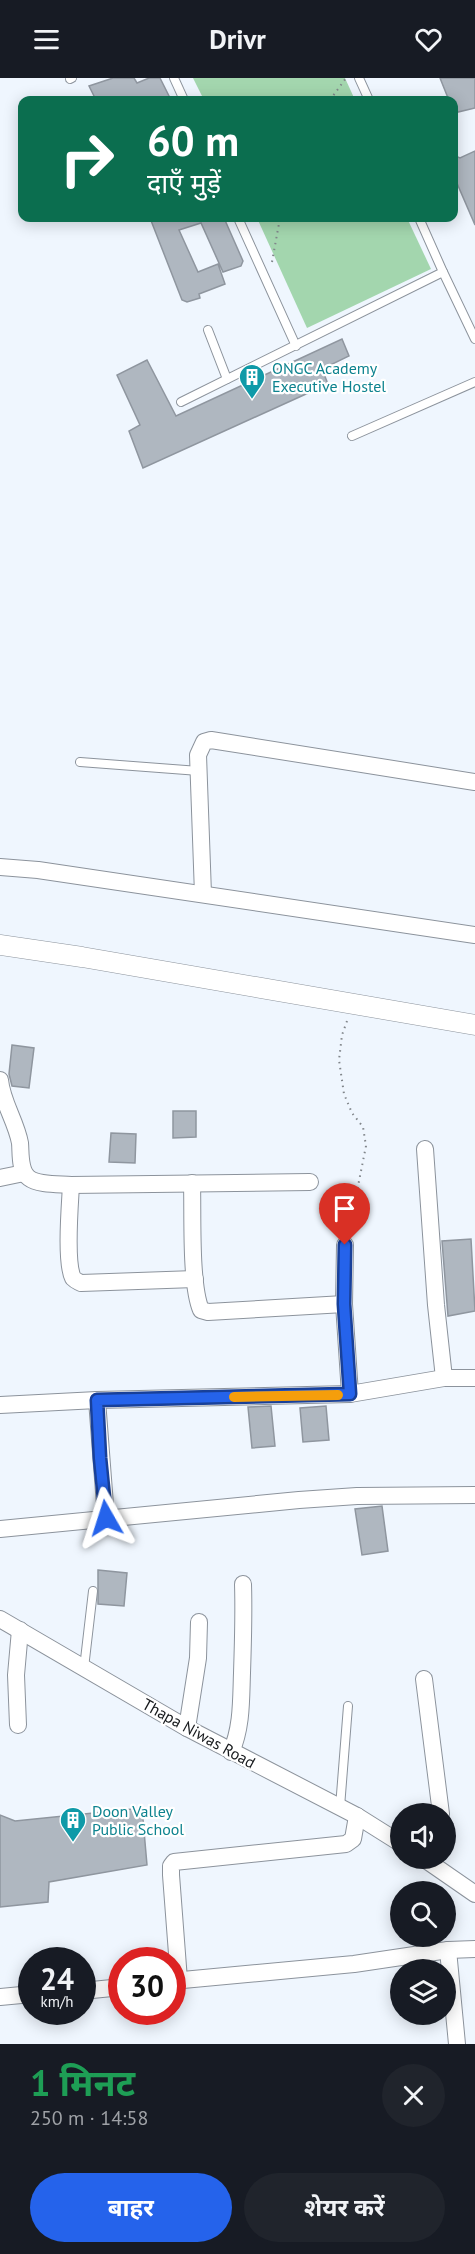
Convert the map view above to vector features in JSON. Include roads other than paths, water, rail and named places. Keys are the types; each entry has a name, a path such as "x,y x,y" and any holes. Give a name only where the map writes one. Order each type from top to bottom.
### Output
{"street":[{"path":"203,894 198,755 204,742 211,740 475,782"},
{"path":"0,867 38,870 475,935"},
{"path":"0,945 475,1025"},
{"path":"0,1080 2,1093 17,1131 24,1173 36,1181 71,1185 310,1182"},
{"path":"425,1149 436,1305 444,1378"},
{"path":"0,1178 24,1173"},
{"path":"192,1183 195,1279 201,1310 208,1312 344,1304"},
{"path":"71,1185 69,1239 72,1275 75,1280 81,1283 195,1279"},
{"path":"345,1245 344,1304 350,1394"},
{"path":"0,1405 97,1400 350,1394 444,1378 475,1378"},
{"path":"97,1400 106,1518"},
{"path":"0,1529 357,1496 475,1495"},
{"path":"231,1752 237,1740 241,1711 243,1584"},
{"name":"Thapa Niwas Road","path":"0,1619 188,1728 357,1816 390,1837"},
{"path":"188,1728 198,1658 200,1622"},
{"path":"18,1725 16,1675 20,1630"},
{"path":"424,1679 440,1803"},
{"path":"174,1947 171,1875 171,1866 174,1862 346,1844 353,1839 357,1816"},
{"path":"447,1869 475,1894"},
{"path":"186,1980 354,1964 448,1950 475,1949"},
{"path":"448,1950 457,2044"},
{"path":"0,1997 18,1995"}],"lane":[{"path":"174,78 182,96"},
{"path":"359,78 367,96"},
{"path":"240,222 296,346"},
{"path":"422,222 475,339"},
{"path":"181,402 443,272"},
{"path":"208,330 227,380"},
{"path":"352,436 475,382"},
{"path":"80,762 198,771"},
{"path":"84,1668 93,1591"},
{"path":"340,1807 348,1706"}],"place":[{"name":"ONGC Academy Executive Hostel","path":"252,400"},
{"name":"Doon Valley Public School","path":"73,1843"}]}
